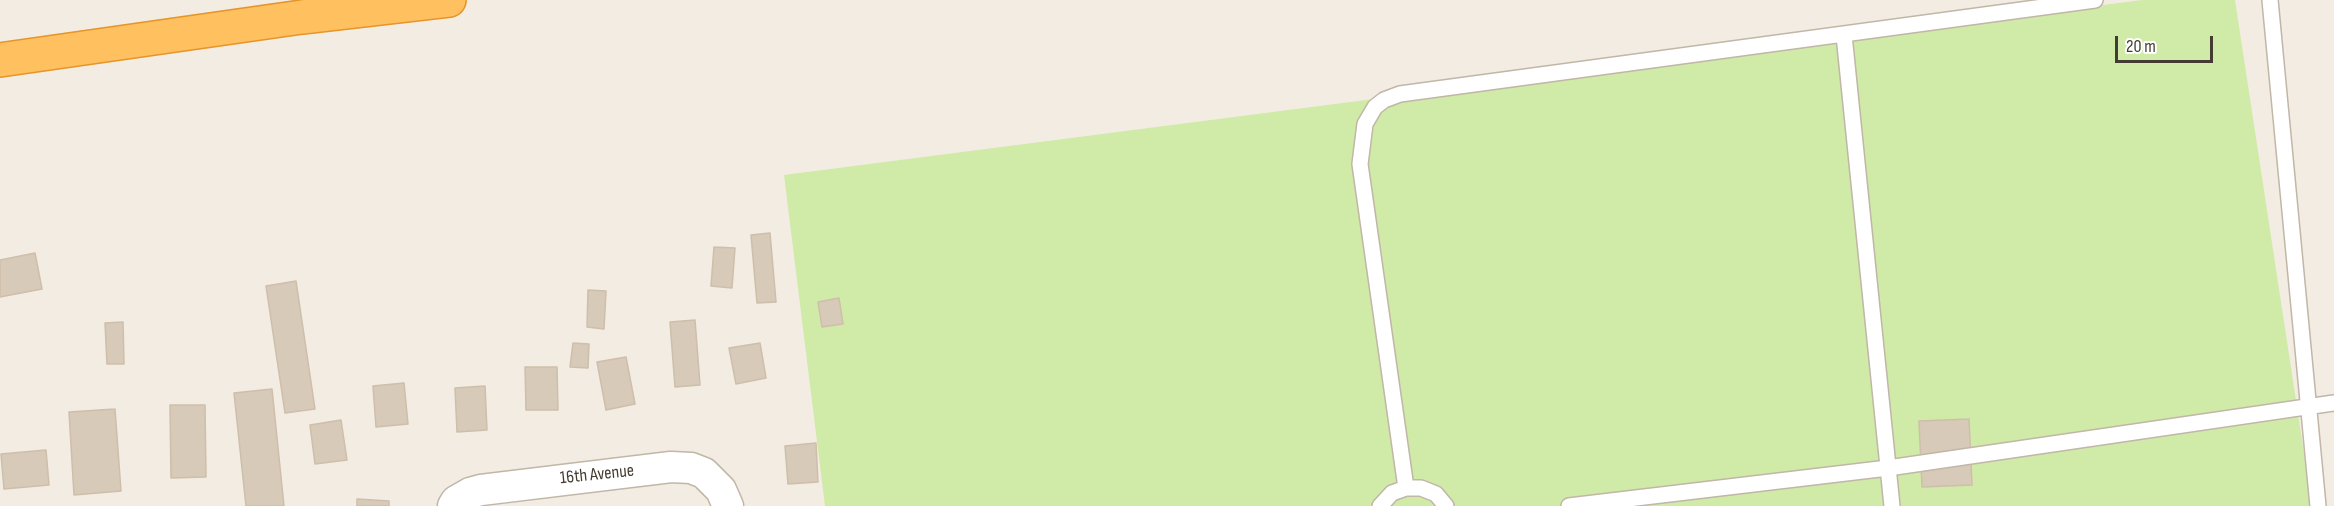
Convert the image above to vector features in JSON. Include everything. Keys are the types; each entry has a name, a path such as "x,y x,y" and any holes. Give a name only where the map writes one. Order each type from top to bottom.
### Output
{"highway":[{"path":"0,60 301,9 449,0"}],"street":[{"name":"16th Avenue","path":"453,506 456,501 470,493 481,490 671,467 691,468 704,472 721,490 728,506"}],"lane":[{"path":"1406,488 1360,164 1361,140 1365,124 1375,107 1384,100 1400,94 2095,0"},
{"path":"2270,0 2318,506"},
{"path":"1844,35 1892,506"},
{"path":"1569,506 1888,468 2334,403"},
{"path":"1380,506 1392,493 1406,488 1421,488 1436,494 1446,506"}],"green space":[{"path":"2142,0 2235,0 2312,506 825,506 784,175"}],"building":[{"path":"770,233 776,302 757,303 751,235"},
{"path":"714,247 735,248 732,288 711,286"},
{"path":"35,253 42,289 0,297 0,260"},
{"path":"296,281 315,409 285,413 266,286"},
{"path":"588,290 606,291 604,329 587,327"},
{"path":"839,298 843,324 822,327 818,302"},
{"path":"695,320 700,385 675,387 670,322"},
{"path":"123,322 124,364 107,364 105,323"},
{"path":"573,343 589,344 588,368 570,367"},
{"path":"760,343 766,378 736,384 729,348"},
{"path":"626,357 635,404 606,410 597,362"},
{"path":"525,367 557,367 558,410 526,410"},
{"path":"404,383 408,424 376,427 373,386"},
{"path":"485,386 487,430 457,432 455,388"},
{"path":"272,389 284,506 246,506 234,393"},
{"path":"170,405 205,405 206,477 171,478"},
{"path":"115,409 121,491 74,495 69,412"},
{"path":"1969,419 1972,485 1922,487 1919,421"},
{"path":"341,420 347,460 315,464 310,425"},
{"path":"816,443 818,482 788,484 785,446"},
{"path":"46,450 49,485 4,489 1,454"},
{"path":"357,499 389,501 389,506 357,506"}]}
